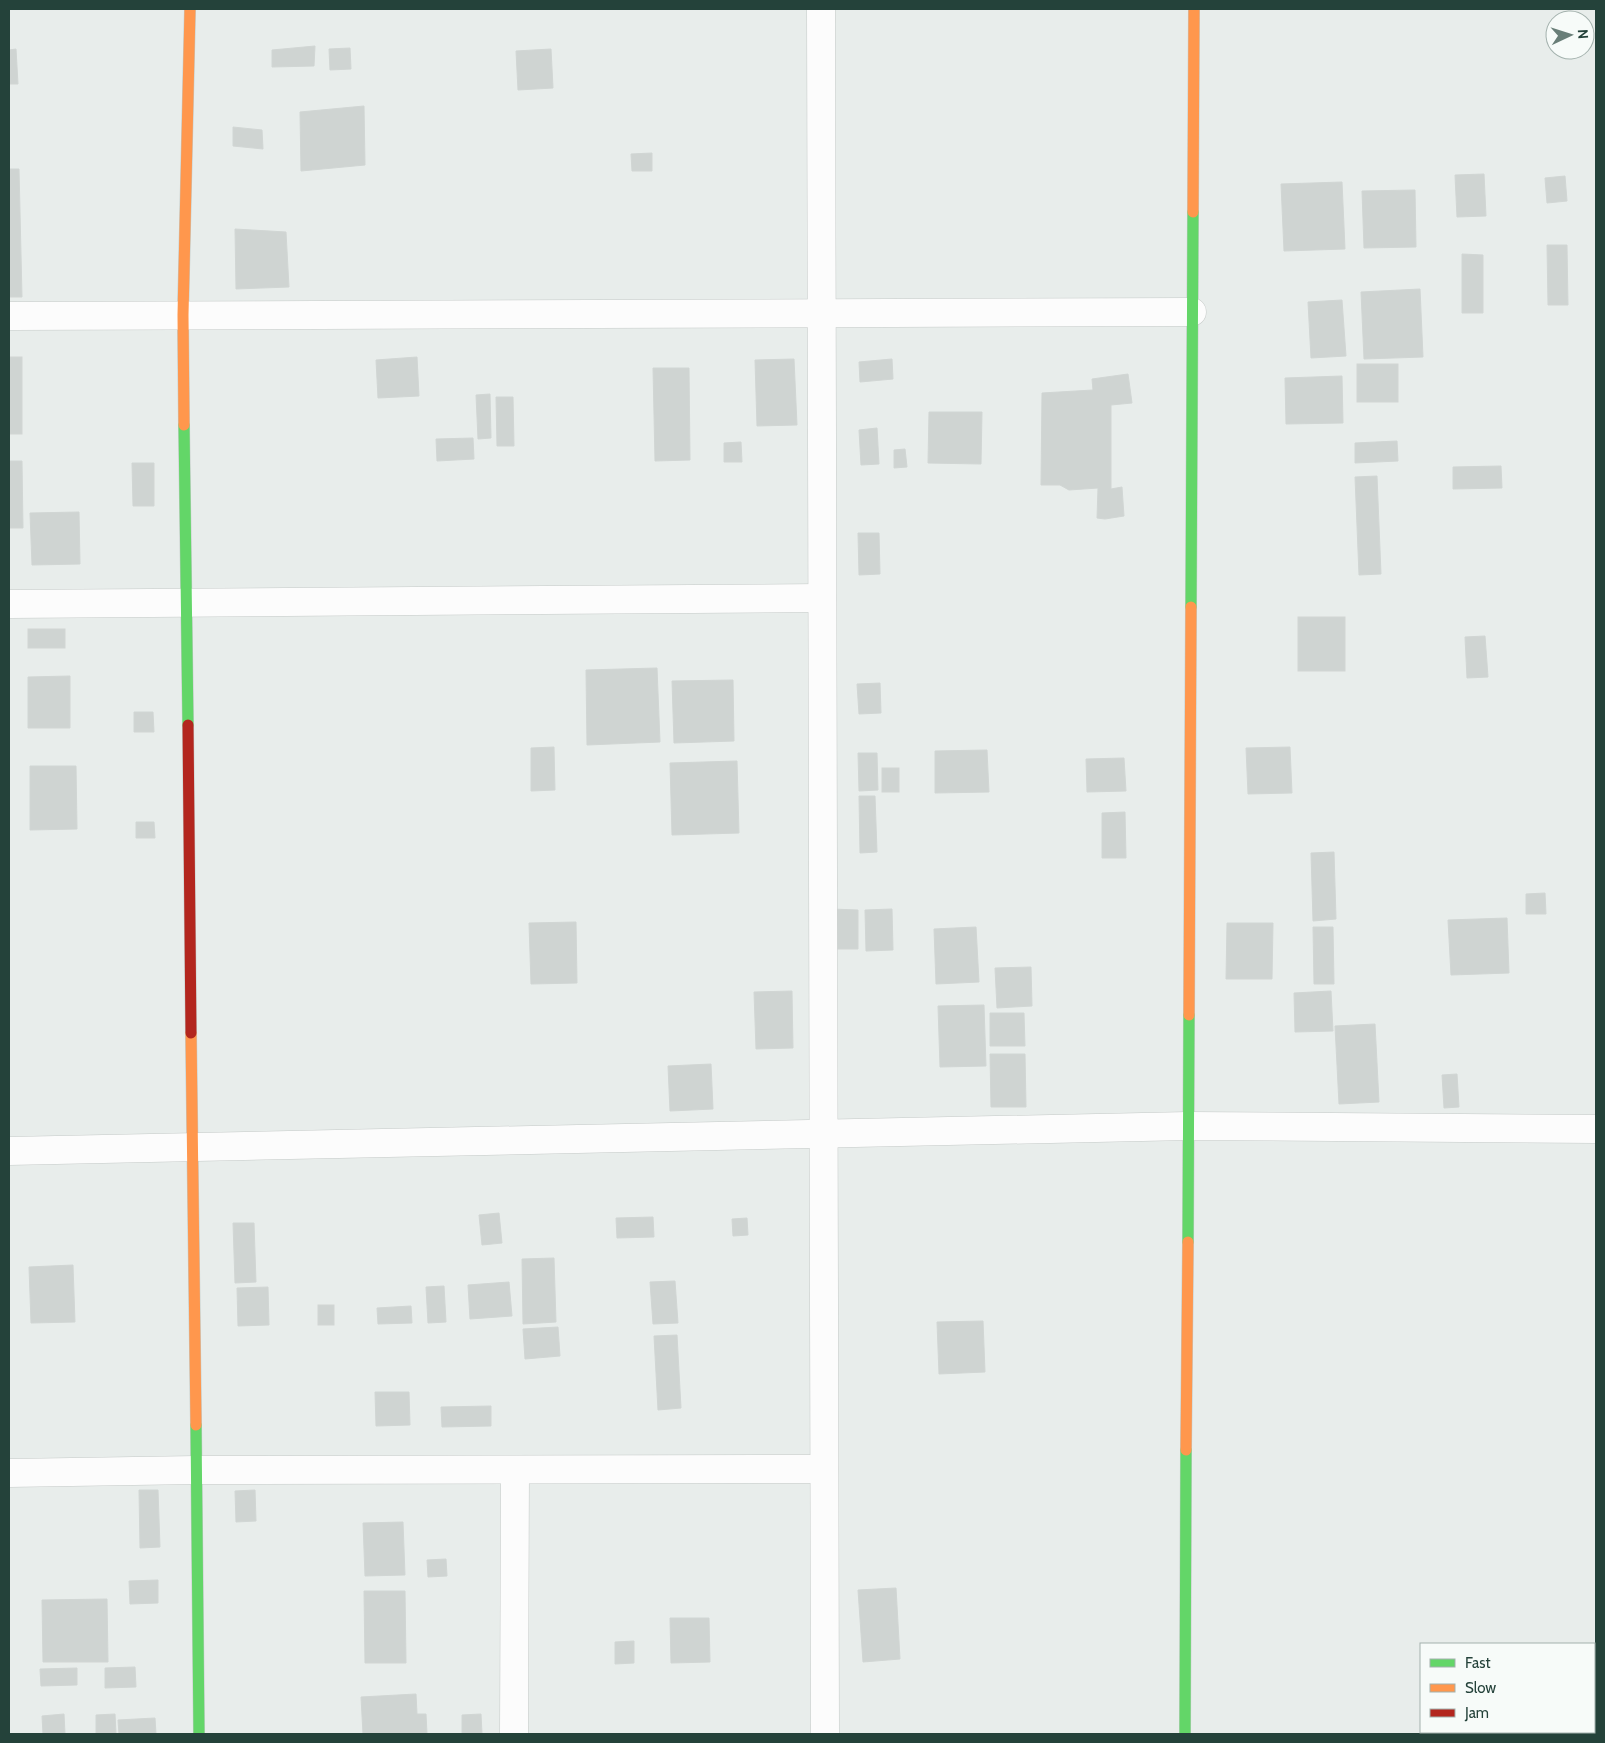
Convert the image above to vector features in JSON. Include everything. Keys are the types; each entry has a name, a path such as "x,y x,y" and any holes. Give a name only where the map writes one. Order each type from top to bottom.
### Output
{"street":[{"path":"190,9 182,315 199,1734"},
{"path":"821,9 824,1734"},
{"path":"1185,1734 1194,9"},
{"path":"9,316 1192,312"},
{"path":"9,604 822,598"},
{"path":"9,1151 1188,1126 1596,1129"},
{"path":"9,1473 196,1470 824,1469"},
{"path":"514,1734 515,1470"}],"building":[{"path":"315,46 314,66 272,67 272,50"},
{"path":"350,48 351,69 330,70 329,49"},
{"path":"16,49 18,84 9,84 9,50"},
{"path":"551,49 553,88 518,90 516,51"},
{"path":"364,106 365,165 301,171 300,112"},
{"path":"233,127 262,130 263,149 233,146"},
{"path":"652,153 652,171 632,171 631,154"},
{"path":"9,169 19,169 22,297 9,297"},
{"path":"1484,174 1486,216 1457,217 1455,175"},
{"path":"1565,176 1567,201 1547,203 1545,178"},
{"path":"1342,182 1345,249 1284,251 1281,184"},
{"path":"1415,190 1416,247 1364,248 1362,191"},
{"path":"235,229 286,232 289,287 236,289"},
{"path":"1547,245 1567,245 1568,305 1548,305"},
{"path":"1462,254 1483,255 1483,313 1462,313"},
{"path":"1420,289 1423,357 1364,359 1361,292"},
{"path":"1342,300 1346,356 1311,358 1308,302"},
{"path":"9,357 22,357 22,434 9,434"},
{"path":"417,357 419,396 378,398 376,360"},
{"path":"794,359 797,425 757,426 755,360"},
{"path":"892,359 893,379 860,382 859,362"},
{"path":"1357,364 1398,364 1398,402 1357,402"},
{"path":"653,368 689,368 690,460 655,461"},
{"path":"1128,374 1132,403 1111,405 1111,489 1122,487 1124,516 1105,519 1097,518 1098,488 1069,490 1060,485 1041,485 1042,393 1093,390 1092,379"},
{"path":"1342,376 1343,423 1286,424 1285,378"},
{"path":"490,394 491,438 478,439 476,395"},
{"path":"496,397 513,397 514,446 497,446"},
{"path":"929,412 982,412 981,464 928,463"},
{"path":"877,428 879,464 861,465 859,430"},
{"path":"473,438 474,459 437,461 436,439"},
{"path":"1397,441 1398,461 1355,463 1355,443"},
{"path":"741,442 742,462 724,462 724,443"},
{"path":"905,449 907,467 894,468 894,450"},
{"path":"9,461 22,461 23,528 9,528"},
{"path":"132,463 154,463 154,506 133,506"},
{"path":"1501,466 1502,488 1453,489 1453,467"},
{"path":"1377,476 1381,574 1359,575 1355,477"},
{"path":"79,512 80,564 32,565 30,513"},
{"path":"858,533 879,533 880,574 859,575"},
{"path":"1298,617 1345,617 1345,671 1298,671"},
{"path":"28,629 65,629 65,648 28,648"},
{"path":"1485,636 1488,677 1467,678 1465,637"},
{"path":"657,668 660,742 587,745 586,670"},
{"path":"70,676 70,728 28,728 28,677"},
{"path":"733,680 734,741 674,743 672,681"},
{"path":"880,683 881,713 859,714 857,684"},
{"path":"134,712 153,712 154,732 134,732"},
{"path":"554,747 555,790 531,791 531,748"},
{"path":"1290,747 1292,793 1248,794 1246,748"},
{"path":"987,750 989,792 935,793 935,751"},
{"path":"858,753 877,753 878,790 859,791"},
{"path":"1124,758 1126,791 1087,792 1086,759"},
{"path":"737,761 739,833 672,835 670,763"},
{"path":"30,766 76,766 77,829 30,830"},
{"path":"882,768 899,768 899,792 882,792"},
{"path":"859,796 875,796 877,852 860,853"},
{"path":"1125,812 1126,858 1102,858 1102,813"},
{"path":"136,822 154,822 155,838 136,838"},
{"path":"1334,852 1336,919 1313,921 1311,853"},
{"path":"1545,893 1546,914 1526,914 1526,894"},
{"path":"831,909 858,910 858,949 831,949"},
{"path":"892,909 893,950 866,951 865,910"},
{"path":"1507,918 1509,973 1451,975 1448,920"},
{"path":"576,922 577,983 531,984 529,923"},
{"path":"1227,923 1273,923 1272,979 1226,979"},
{"path":"976,927 979,982 936,984 934,929"},
{"path":"1313,927 1333,927 1334,984 1314,984"},
{"path":"1031,967 1032,1006 997,1008 995,968"},
{"path":"792,991 793,1048 756,1049 754,992"},
{"path":"1331,991 1333,1031 1295,1032 1294,993"},
{"path":"984,1005 986,1066 940,1067 938,1006"},
{"path":"990,1013 1024,1013 1025,1046 990,1046"},
{"path":"1375,1024 1379,1102 1339,1104 1335,1026"},
{"path":"990,1054 1025,1054 1026,1107 991,1107"},
{"path":"711,1064 713,1109 670,1111 668,1066"},
{"path":"1457,1074 1459,1107 1444,1108 1442,1075"},
{"path":"499,1213 502,1243 482,1245 479,1215"},
{"path":"653,1217 654,1237 617,1238 616,1218"},
{"path":"747,1218 748,1235 733,1236 732,1219"},
{"path":"233,1223 254,1223 256,1282 235,1283"},
{"path":"554,1258 556,1322 523,1324 522,1259"},
{"path":"73,1265 75,1322 31,1323 29,1267"},
{"path":"675,1281 678,1323 653,1324 650,1282"},
{"path":"509,1282 512,1316 470,1319 468,1285"},
{"path":"444,1286 446,1322 428,1323 426,1287"},
{"path":"268,1287 269,1325 238,1326 237,1288"},
{"path":"318,1305 334,1305 334,1325 318,1325"},
{"path":"411,1306 412,1323 378,1324 377,1308"},
{"path":"983,1321 985,1372 939,1374 937,1322"},
{"path":"558,1327 560,1356 525,1359 523,1329"},
{"path":"677,1335 681,1408 658,1410 654,1336"},
{"path":"375,1392 409,1392 410,1425 376,1426"},
{"path":"491,1406 491,1426 442,1427 441,1407"},
{"path":"139,1490 158,1490 160,1547 140,1548"},
{"path":"255,1490 256,1521 236,1522 235,1491"},
{"path":"403,1522 405,1575 365,1576 363,1523"},
{"path":"446,1559 447,1576 428,1577 427,1560"},
{"path":"158,1580 158,1603 130,1604 129,1581"},
{"path":"896,1588 900,1659 863,1662 858,1590"},
{"path":"364,1591 405,1591 406,1663 365,1663"},
{"path":"107,1599 108,1662 43,1662 42,1600"},
{"path":"670,1618 709,1618 710,1662 671,1663"},
{"path":"634,1641 634,1663 615,1664 615,1642"},
{"path":"135,1667 136,1687 105,1688 105,1668"},
{"path":"77,1668 77,1685 41,1686 40,1669"},
{"path":"416,1694 417,1714 426,1714 427,1734 363,1734 361,1697"},
{"path":"64,1714 65,1734 43,1734 42,1716"},
{"path":"115,1714 116,1734 96,1734 96,1715"},
{"path":"481,1714 482,1734 462,1734 462,1715"},
{"path":"155,1718 156,1734 119,1734 118,1720"}],"traffic: fast":[{"path":"1191,607 1193,212"},
{"path":"184,425 188,725"},
{"path":"1188,1242 1189,1015"},
{"path":"196,1425 199,1734"},
{"path":"1185,1734 1186,1450"}],"traffic: slow":[{"path":"184,425 183,315 190,9"},
{"path":"1193,212 1194,9"},
{"path":"1189,1015 1191,607"},
{"path":"191,1033 196,1425"},
{"path":"1186,1450 1188,1242"}],"traffic: jam":[{"path":"188,725 191,1033"}]}
